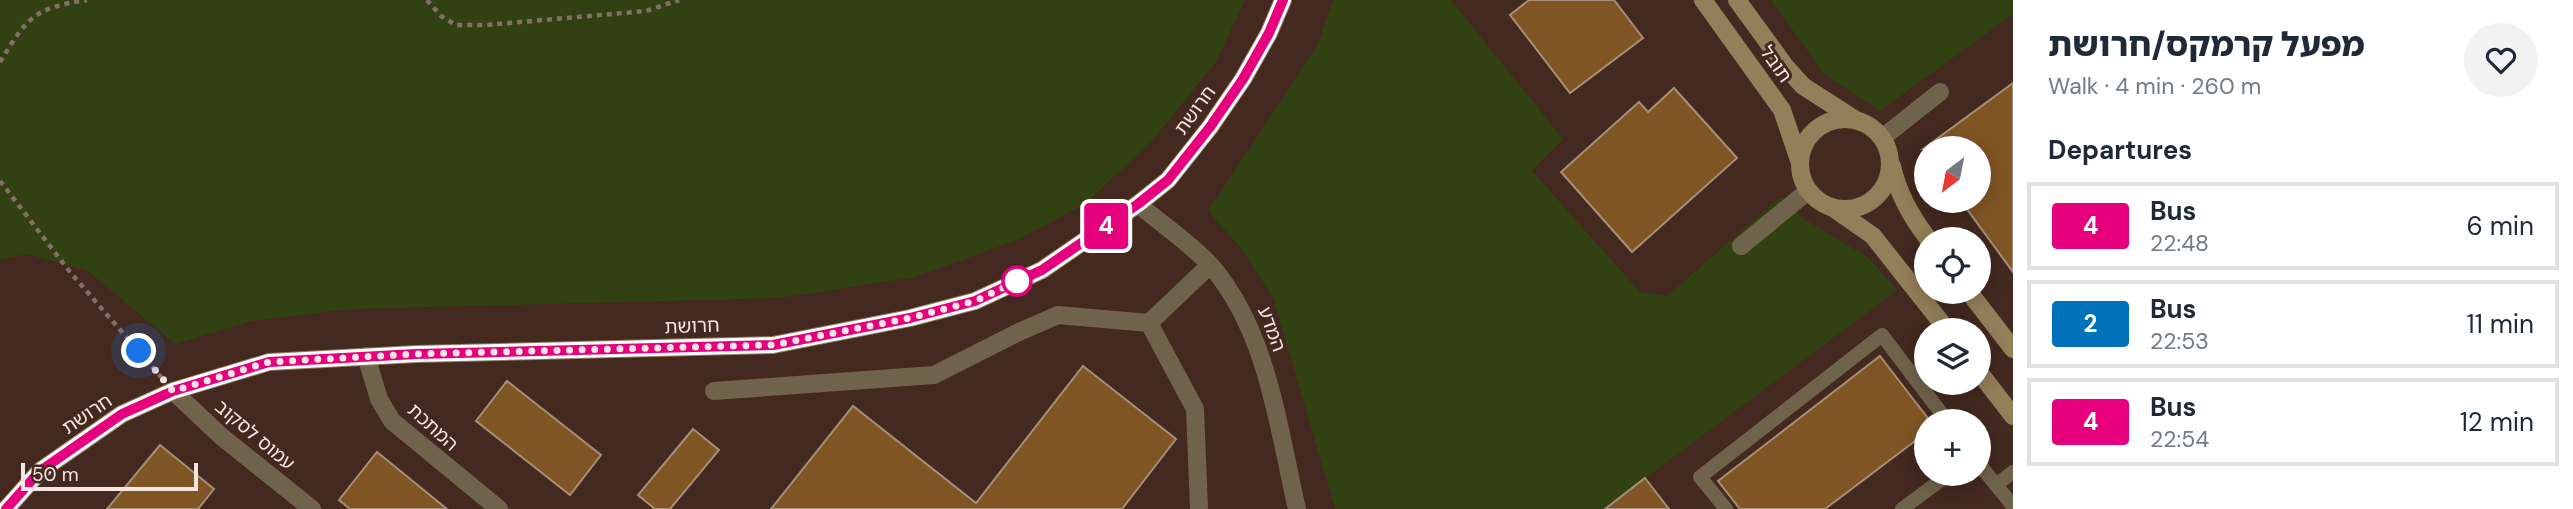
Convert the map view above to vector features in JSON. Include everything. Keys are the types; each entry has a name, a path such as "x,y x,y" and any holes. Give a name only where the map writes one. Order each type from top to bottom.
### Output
{"street":[{"name":"חרושת","path":"6,509 40,471 122,414 173,391 269,362 366,356 773,345 896,321 975,301 1042,270 1168,180 1210,127 1243,79 1269,33 1283,0"},
{"name":"תובל","path":"1703,0 1782,110 1799,160"},
{"name":"תובל","path":"1737,0 1785,66 1803,86 1856,120"},
{"path":"1882,138 1940,92"},
{"path":"1920,227 1897,188 1891,161 1882,138 1875,130 1856,120 1840,119 1819,127 1804,145 1799,160 1808,191 1819,202 1833,208 1873,236 1938,318"},
{"path":"1833,208 1847,210 1862,207 1874,200 1884,189 1891,161"},
{"path":"1741,246 1808,191"},
{"name":"המדע","path":"1138,204 1210,265 1240,304 1268,380 1297,509"},
{"path":"714,391 934,374 1058,315 1149,323 1210,265"},
{"path":"1978,304 2013,349"},
{"path":"1149,323 1195,409 1199,509"},
{"name":"המתכת","path":"366,356 379,399 392,421 413,441 499,509"},
{"path":"1991,388 2013,416"},
{"name":"עמוס לסקוב","path":"173,391 222,437 312,509"}],"lane":[{"path":"1726,509 1700,477 1882,335 1938,409"},
{"path":"1996,485 2013,472"},
{"path":"1991,479 2013,506"},
{"path":"1902,509 1933,486"}],"path":[{"path":"0,62 22,26 41,11 62,3 87,0"},
{"path":"426,0 441,16 456,25 486,25 646,11 678,0"},
{"path":"0,181 70,272 173,391"}],"green space":[{"path":"0,0 1245,0 1216,62 1151,142 1085,204 1017,240 916,277 780,298 352,309 252,321 175,344 88,271 27,254 0,260"},
{"path":"1333,0 1451,0 1563,139 1532,171 1640,292 1667,296 1781,197 1804,219 1869,258 1897,290 1604,509 1335,509 1273,297 1240,247 1208,211 1317,46"},
{"path":"1771,0 2013,0 2013,14 1880,111 1825,75"}],"building":[{"path":"1529,0 1614,0 1643,38 1570,93 1510,15"},
{"path":"2013,83 2013,272 1991,242 1991,227 1980,227 1971,214 1992,214 1992,136 1941,136"},
{"path":"1674,88 1737,158 1632,252 1561,172 1639,102 1648,112"},
{"path":"1880,356 1921,409 1914,409 1914,442 1825,509 1740,509 1718,481"},
{"path":"1083,366 1176,439 1122,509 771,509 853,406 976,503"},
{"path":"507,381 601,455 570,495 476,421"},
{"path":"693,429 719,450 670,509 655,509 638,495"},
{"path":"160,445 214,489 198,509 107,509"},
{"path":"377,452 447,509 350,509 339,500"},
{"path":"1645,478 1669,509 1605,509"}],"bus line":[{"name":"4","path":"6,509 40,471 122,414 173,391 269,362 416,354 773,345 910,318 975,301 1042,270 1168,180 1210,127 1243,79 1269,33 1283,0"}],"route":[{"path":"139,351 173,391 269,362 416,354 773,345 910,318 975,301 1020,280 1017,281"}]}
